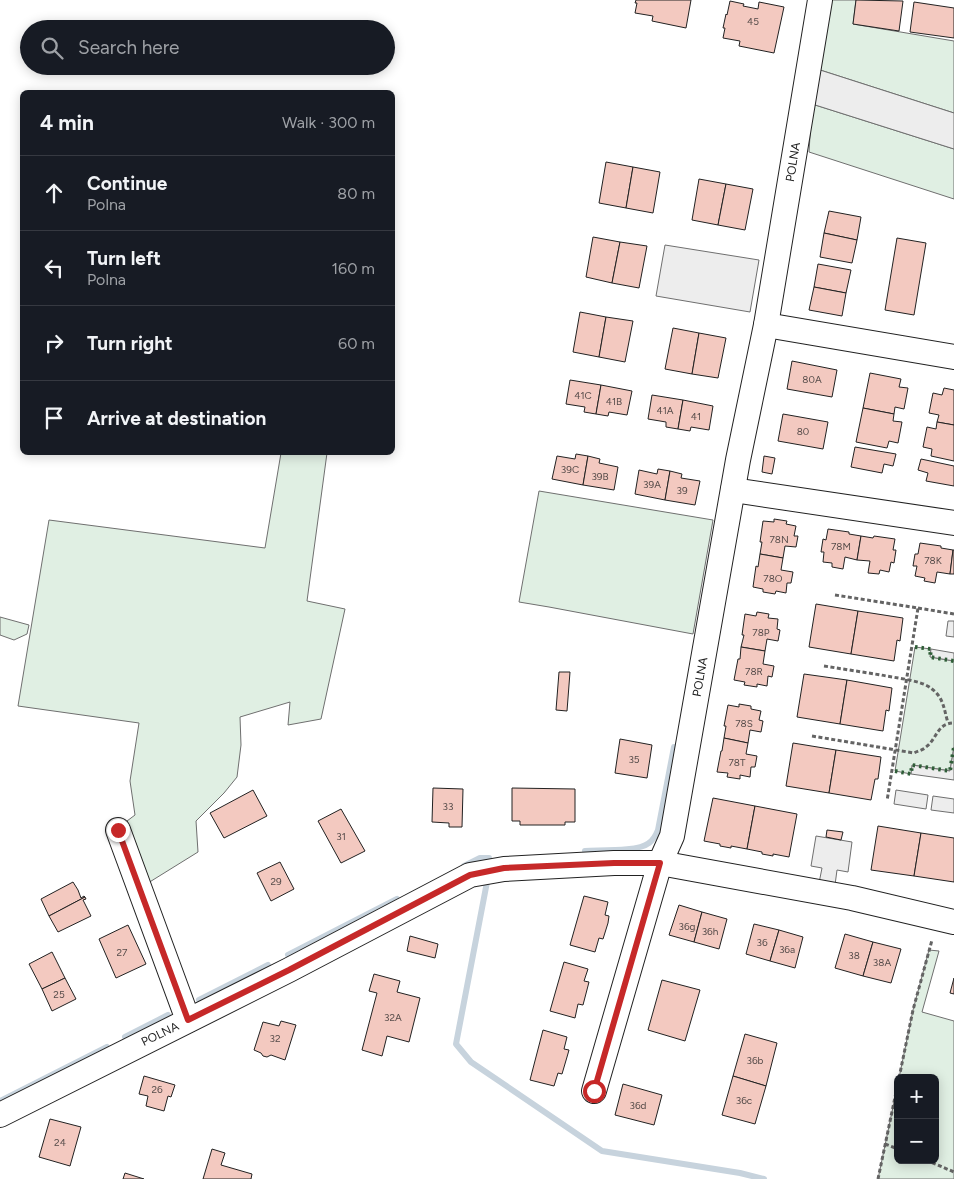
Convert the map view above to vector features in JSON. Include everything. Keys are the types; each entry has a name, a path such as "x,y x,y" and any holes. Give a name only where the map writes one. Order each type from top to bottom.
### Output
{"street":[{"name":"POLNA","path":"594,1091 660,863 672,836 738,460 766,325 820,0"},
{"path":"766,325 954,357"},
{"path":"733,490 954,522"},
{"path":"118,830 188,1020"},
{"name":"POLNA","path":"0,1115 289,970 470,875 504,868 660,863 852,898 946,920"}],"path":[{"path":"835,595 954,614"},
{"path":"887,801 918,608"},
{"path":"824,666 925,684 935,691 943,703 948,723"},
{"path":"812,736 914,753 926,747 938,730 948,723 954,723"},
{"path":"900,1074 913,1010 946,920"},
{"path":"878,1179 894,1102"},
{"path":"885,1144 894,1147"},
{"path":"935,1164 954,1172"}],"green space":[{"path":"824,0 856,0 853,24 954,41 954,113 817,69"},
{"path":"812,104 954,149 954,199 809,152"},
{"path":"281,455 327,455 307,601 345,609 321,719 288,725 290,702 240,717 241,745 237,777 196,821 198,852 148,883 127,821 135,815 130,781 139,723 18,706 49,520 265,548"},
{"path":"539,491 713,520 693,634 519,602"},
{"path":"0,617 29,625 27,634 14,640 0,635"},
{"path":"915,647 931,649 931,657 954,661 954,747 950,771 913,765 911,774 895,771"},
{"path":"929,950 939,951 922,1012 954,1021 954,1179 878,1179 894,1102 894,1164 939,1164 939,1074 900,1074 913,1010"}],"shaded area":[{"path":"817,69 954,113 954,149 812,104"},
{"path":"665,245 759,260 750,312 656,296"},
{"path":"948,621 954,621 954,637 946,636"},
{"path":"931,649 954,653 954,661 930,657"},
{"path":"954,747 954,780 911,774 912,765 950,771"},
{"path":"896,790 928,795 926,809 894,804"},
{"path":"933,796 954,799 954,813 931,810"},
{"path":"816,836 852,842 848,872 837,870 835,885 819,883 822,868 811,866"}],"building":[{"path":"636,0 691,0 686,28 652,21 653,16 635,13"},
{"path":"856,0 903,1 899,31 853,24"},
{"path":"730,1 758,9 759,2 784,7 774,53 739,46 740,41 723,38 725,28 723,28"},
{"path":"914,2 954,8 954,38 910,32"},
{"path":"606,162 633,167 626,208 599,203"},
{"path":"633,167 660,172 653,213 626,208"},
{"path":"699,179 726,184 718,225 692,220"},
{"path":"726,184 753,189 745,230 718,225"},
{"path":"829,211 861,217 857,240 824,233"},
{"path":"824,233 857,240 852,263 820,257"},
{"path":"593,237 620,242 612,283 586,277"},
{"path":"897,238 926,243 914,315 885,310"},
{"path":"620,242 647,246 639,288 612,283"},
{"path":"818,264 851,270 846,293 814,287"},
{"path":"814,287 846,293 842,316 809,310"},
{"path":"580,312 606,317 599,357 573,352"},
{"path":"606,317 633,321 625,362 599,357"},
{"path":"673,328 699,333 692,374 665,369"},
{"path":"699,333 726,338 718,378 692,374"},
{"path":"792,361 837,370 832,397 787,389"},
{"path":"870,373 901,379 899,387 908,388 904,409 895,407 894,414 863,408"},
{"path":"570,380 601,385 596,414 584,412 585,407 566,404"},
{"path":"601,385 632,391 627,415 609,412 608,416 596,414"},
{"path":"944,388 954,390 954,425 937,422 939,415 929,413 933,393 942,395"},
{"path":"652,395 683,400 678,429 666,427 666,422 648,419"},
{"path":"683,400 713,406 709,430 691,427 690,431 678,429"},
{"path":"863,408 894,414 893,421 902,422 898,443 889,441 887,448 856,442"},
{"path":"783,414 828,422 823,449 778,441"},
{"path":"937,422 954,425 954,461 931,456 932,449 923,447 927,427 936,429"},
{"path":"855,447 896,454 893,466 884,464 882,473 851,467"},
{"path":"576,454 588,456 583,485 552,479 557,456 575,459"},
{"path":"588,456 600,459 599,463 618,467 614,490 583,485"},
{"path":"764,456 775,458 772,474 762,472"},
{"path":"921,459 954,466 954,486 926,481 928,473 918,470"},
{"path":"658,469 670,471 665,500 635,494 639,470 657,474"},
{"path":"670,471 682,474 681,478 700,481 695,505 665,500"},
{"path":"774,519 787,521 786,524 796,526 794,536 798,536 796,547 785,546 783,558 760,554 763,521 774,522"},
{"path":"828,529 861,536 857,560 845,557 843,569 832,567 832,563 823,562 824,552 821,552 823,539 826,540"},
{"path":"861,536 895,539 893,550 896,550 894,563 891,562 889,572 880,570 879,574 868,573 870,561 857,560"},
{"path":"920,543 953,550 950,574 937,572 935,583 924,581 925,578 915,576 917,566 913,566 915,554 918,554"},
{"path":"953,550 954,574 950,574"},
{"path":"760,554 783,558 781,570 793,572 791,583 787,583 786,593 776,591 775,594 763,592 763,589 753,587"},
{"path":"816,604 858,611 851,654 809,647"},
{"path":"858,611 903,618 900,641 897,640 894,661 851,654"},
{"path":"757,612 769,614 768,618 778,619 777,629 780,630 778,641 767,639 765,651 741,647 744,635 742,635 745,614 756,616"},
{"path":"741,647 765,651 763,664 774,666 772,677 768,676 767,686 757,684 757,687 744,685 745,682 734,680 738,659 740,659"},
{"path":"559,672 570,672 567,711 556,710"},
{"path":"804,674 847,680 840,724 797,717"},
{"path":"847,680 892,688 889,711 886,710 883,731 840,724"},
{"path":"739,704 751,706 751,709 761,711 759,720 763,721 761,732 750,730 748,743 724,738 728,705 739,707"},
{"path":"724,738 748,743 746,754 757,756 755,767 751,767 750,777 740,775 740,779 727,777 728,773 717,772"},
{"path":"620,739 652,745 647,778 615,773"},
{"path":"793,743 836,750 829,793 786,786"},
{"path":"836,750 881,757 878,779 875,779 871,800 829,793"},
{"path":"433,788 463,789 462,827 449,827 449,823 432,822"},
{"path":"512,788 575,789 575,822 565,822 565,825 520,825 520,821 512,821"},
{"path":"253,790 267,816 224,838 210,813"},
{"path":"713,798 755,806 747,849 720,846 720,844 704,841"},
{"path":"755,806 797,814 789,857 762,854 762,852 747,849"},
{"path":"341,809 365,851 341,863 318,821"},
{"path":"878,826 921,833 914,876 871,870"},
{"path":"827,830 843,832 841,840 826,837"},
{"path":"921,833 954,838 954,882 914,876"},
{"path":"280,862 294,889 271,901 257,873"},
{"path":"73,882 81,898 85,897 49,916 41,899"},
{"path":"584,896 608,902 605,915 609,916 608,923 603,939 599,938 595,952 570,945"},
{"path":"85,897 86,899 83,900 91,916 58,932 49,916"},
{"path":"679,905 702,912 694,942 669,935"},
{"path":"702,912 727,919 719,949 694,942"},
{"path":"754,924 779,930 770,961 746,954"},
{"path":"128,925 146,964 116,978 99,939"},
{"path":"779,930 803,937 795,968 770,961"},
{"path":"845,934 873,942 863,976 835,968"},
{"path":"410,936 438,944 435,958 407,951"},
{"path":"873,942 901,949 891,983 863,976"},
{"path":"52,952 65,978 42,989 29,964"},
{"path":"564,962 588,969 584,981 589,982 583,1005 578,1004 575,1018 550,1011"},
{"path":"374,974 400,981 397,992 420,998 409,1042 387,1036 382,1056 362,1050 377,993 369,991"},
{"path":"65,978 76,999 52,1011 42,989"},
{"path":"954,978 954,994 950,993"},
{"path":"662,980 700,990 685,1041 648,1030"},
{"path":"281,1021 296,1025 285,1060 271,1055 263,1056 254,1050 263,1022 279,1026"},
{"path":"543,1030 567,1037 564,1049 569,1050 562,1074 558,1073 554,1086 530,1080"},
{"path":"745,1034 777,1043 766,1086 733,1076"},
{"path":"144,1076 175,1085 171,1097 168,1096 164,1111 146,1106 148,1096 139,1094"},
{"path":"733,1076 766,1086 755,1124 722,1115"},
{"path":"623,1084 662,1095 654,1125 615,1115"},
{"path":"50,1119 81,1127 70,1166 39,1157"},
{"path":"212,1149 225,1153 221,1165 252,1174 251,1179 203,1179"},
{"path":"125,1173 144,1179 123,1179"}],"waterway":[{"path":"585,851 636,848 644,846 652,840 658,830 674,747"},
{"path":"464,866 480,858 489,858"},
{"path":"487,882 456,1044 471,1062 602,1151 740,1173 764,1179"},
{"path":"288,955 397,899"},
{"path":"199,1000 268,965"},
{"path":"125,1037 168,1015"},
{"path":"0,1101 107,1047"}],"hedge":[{"path":"915,647 931,649 930,657 954,661"},
{"path":"895,771 911,774 912,765 950,771 954,747"}],"route":[{"path":"118,830 188,1020 289,970 470,875 504,868 660,863 594,1091"}]}
